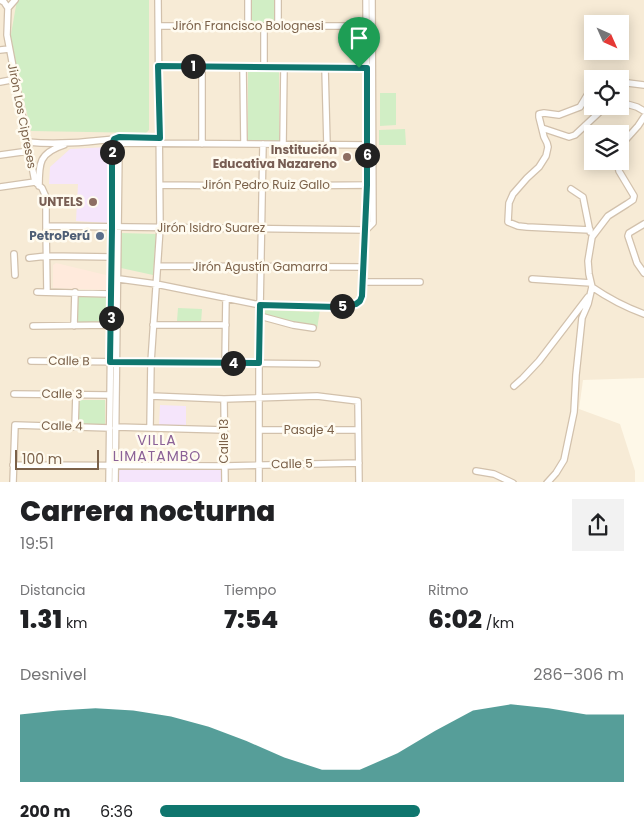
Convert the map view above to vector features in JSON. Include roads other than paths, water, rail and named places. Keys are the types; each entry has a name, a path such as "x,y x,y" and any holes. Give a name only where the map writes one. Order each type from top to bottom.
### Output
{"street":[{"path":"0,0 8,8 15,0"},
{"name":"Jirón Los Cipreses","path":"9,0 7,35 9,49 37,184 42,188 46,197 48,292"},
{"path":"150,428 151,362 160,228 158,0"},
{"path":"248,0 248,26"},
{"path":"278,0 278,26"},
{"path":"366,0 370,68"},
{"path":"366,230 373,223 370,185 372,0"},
{"name":"Jirón Francisco Bolognesi","path":"159,26 367,26"},
{"path":"264,26 264,67"},
{"path":"0,50 9,49"},
{"path":"158,66 370,68"},
{"path":"202,66 202,144"},
{"path":"243,67 244,144"},
{"path":"283,145 284,67"},
{"path":"325,68 326,145"},
{"path":"0,82 16,79"},
{"path":"629,83 644,85"},
{"path":"584,100 580,107 559,115 539,114 538,117 548,148 546,156 539,167 514,194 509,203 508,222 527,227 590,230"},
{"path":"629,105 644,111"},
{"path":"542,128 570,137 575,135 596,115"},
{"path":"629,137 644,117"},
{"path":"28,142 70,143 119,137 202,144 370,145"},
{"path":"113,427 110,395 113,362 111,294 114,278 112,257 115,228 112,144 114,139"},
{"path":"109,482 112,464 113,427 114,278 118,148 123,144 160,141"},
{"path":"0,187 37,184 41,160 46,154 70,143"},
{"path":"259,482 263,144"},
{"path":"0,155 29,150"},
{"path":"592,237 608,216 632,200 634,196 619,170"},
{"name":"Jirón Pedro Ruiz Gallo","path":"160,185 370,185"},
{"path":"114,278 156,284 260,305 337,307 356,304 362,296 364,235 370,185"},
{"path":"547,482 556,473 564,460 574,412 582,318 592,288 588,261 592,237 590,226 583,197 571,189"},
{"path":"644,224 629,233 628,236 637,263 644,274"},
{"name":"Jirón Isidro Suarez","path":"46,226 366,230"},
{"path":"14,254 14,275"},
{"path":"29,258 47,256 112,257"},
{"name":"Jirón Agustín Gamarra","path":"158,266 363,267"},
{"path":"532,279 592,288 625,307 644,314"},
{"path":"363,282 420,282"},
{"path":"514,386 538,361 592,288"},
{"path":"37,292 111,294"},
{"path":"74,326 75,292"},
{"path":"225,363 226,298"},
{"path":"260,316 312,328"},
{"path":"33,326 111,325"},
{"path":"154,325 226,325"},
{"name":"Calle B","path":"32,361 317,364"},
{"name":"Calle 3","path":"14,394 110,395"},
{"path":"75,426 76,394"},
{"path":"151,396 224,399 316,396 358,401 359,482"},
{"name":"Calle 13","path":"224,399 225,482"},
{"name":"Calle 4","path":"14,465 15,426 224,430"},
{"name":"Pasaje 4","path":"260,430 358,430"},
{"name":"Calle 5","path":"14,465 225,466 359,463"},
{"path":"112,464 115,482"},
{"path":"13,482 14,465"},
{"path":"476,471 494,474 513,482"}],"place":[{"name":"Institución Educativa Nazareno","path":"347,157"},
{"name":"UNTELS","path":"93,202"},
{"name":"PetroPerú","path":"100,236"}],"district":[{"name":"VILLA LIMATAMBO","path":"157,448"}]}
